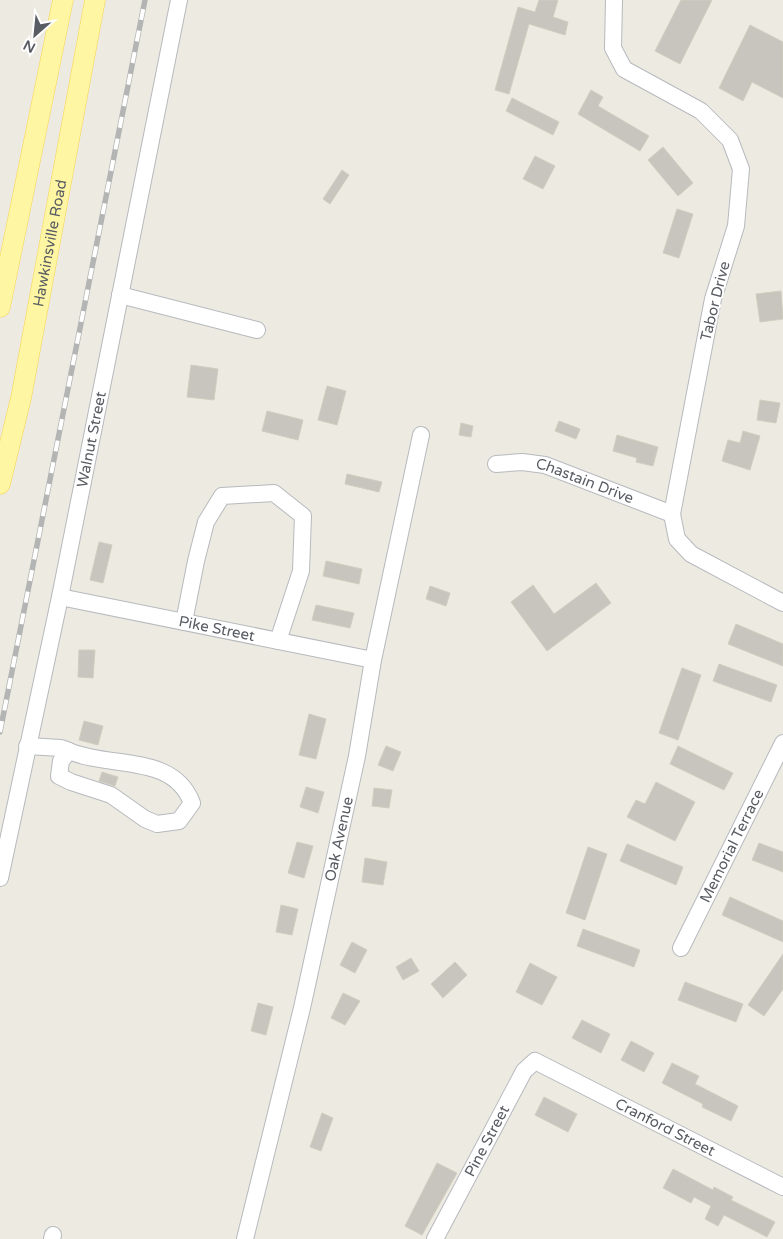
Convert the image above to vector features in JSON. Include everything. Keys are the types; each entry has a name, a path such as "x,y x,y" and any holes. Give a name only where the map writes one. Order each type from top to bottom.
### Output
{"main road":[{"path":"0,307 63,0"},
{"name":"Hawkinsville Road","path":"0,484 21,398 95,0"}],"street":[{"name":"Walnut Street","path":"0,878 60,597 179,0"},
{"name":"Tabor Drive","path":"614,0 613,48 624,69 701,111 730,140 741,169 736,226 713,299 672,514 677,539 690,554 783,603"},
{"path":"120,295 257,330"},
{"name":"Oak Avenue","path":"245,1239 302,1008 356,756 421,435"},
{"name":"Chastain Drive","path":"496,464 522,462 545,464 672,514"},
{"path":"184,622 196,560 206,522 222,496 274,494 304,516 301,571 278,641"},
{"name":"Pike Street","path":"60,597 374,660"},
{"name":"Memorial Terrace","path":"681,948 783,744"},
{"path":"27,746 61,748 101,761 152,767 173,775 187,789 192,803 179,821 157,824 145,819 111,795 71,782 59,776 61,761 69,751"},
{"name":"Pine Street","path":"435,1239 524,1071 535,1061 550,1066"},
{"name":"Cranford Street","path":"550,1066 783,1187"}],"building":[{"path":"539,0 558,0 553,17 568,22 565,35 529,24 509,94 495,90 518,7 535,12"},
{"path":"681,0 712,0 680,64 655,51"},
{"path":"750,25 783,42 783,98 752,82 743,101 719,88"},
{"path":"591,90 603,97 598,106 649,136 640,151 578,114"},
{"path":"512,98 559,122 553,135 506,111"},
{"path":"663,147 693,183 678,196 648,160"},
{"path":"535,156 555,166 543,189 523,179"},
{"path":"342,170 349,175 330,204 323,199"},
{"path":"677,209 693,214 679,258 663,253"},
{"path":"781,291 783,319 760,322 756,294"},
{"path":"191,365 218,369 214,400 187,397"},
{"path":"327,386 346,391 337,425 318,420"},
{"path":"760,400 780,403 776,423 757,420"},
{"path":"267,411 303,420 298,440 262,431"},
{"path":"559,421 580,429 576,439 555,431"},
{"path":"461,423 473,426 471,437 459,435"},
{"path":"743,431 760,436 750,470 722,461 728,440 740,443"},
{"path":"617,435 658,447 653,466 636,462 637,458 613,451"},
{"path":"347,474 382,482 379,492 345,484"},
{"path":"99,542 112,545 103,583 90,580"},
{"path":"326,561 362,569 359,584 323,576"},
{"path":"596,583 611,603 547,651 511,602 533,585 554,614"},
{"path":"430,586 450,593 446,606 426,599"},
{"path":"316,605 354,613 350,628 312,620"},
{"path":"736,624 783,644 783,666 728,644"},
{"path":"79,650 95,650 93,678 78,677"},
{"path":"719,664 777,685 771,702 713,681"},
{"path":"682,668 701,675 678,740 659,733"},
{"path":"309,714 326,719 316,759 299,755"},
{"path":"84,721 103,726 98,745 79,740"},
{"path":"386,746 401,752 393,771 378,765"},
{"path":"678,746 733,773 724,790 670,764"},
{"path":"102,772 118,777 115,786 99,781"},
{"path":"656,782 695,802 675,841 627,817 636,800 645,804"},
{"path":"306,787 324,792 318,813 300,807"},
{"path":"374,788 392,790 389,808 372,806"},
{"path":"297,842 313,846 304,878 288,873"},
{"path":"759,843 783,852 783,872 752,860"},
{"path":"627,844 683,867 676,885 620,861"},
{"path":"588,847 607,854 585,920 566,913"},
{"path":"365,858 387,862 383,885 362,882"},
{"path":"730,897 783,921 783,942 722,915"},
{"path":"281,905 298,909 292,935 276,932"},
{"path":"583,929 640,950 634,967 577,946"},
{"path":"352,942 367,950 355,973 340,965"},
{"path":"783,954 783,989 764,1016 748,1005"},
{"path":"411,958 419,971 403,980 396,967"},
{"path":"455,962 467,975 443,998 431,984"},
{"path":"530,963 557,977 542,1005 516,992"},
{"path":"685,982 743,1004 736,1022 678,1000"},
{"path":"343,993 360,1001 345,1025 331,1018"},
{"path":"258,1003 273,1007 266,1035 251,1031"},
{"path":"582,1020 610,1034 601,1053 572,1038"},
{"path":"631,1041 654,1053 644,1072 621,1060"},
{"path":"672,1063 699,1076 695,1084 738,1106 731,1121 702,1107 703,1104 662,1083"},
{"path":"544,1097 577,1114 568,1132 535,1115"},
{"path":"322,1113 333,1118 321,1151 310,1147"},
{"path":"437,1163 457,1173 422,1235 405,1226"},
{"path":"673,1169 713,1190 714,1187 733,1197 731,1200 775,1222 767,1237 724,1215 718,1226 705,1219 711,1206 694,1197 691,1203 663,1188"}],"railway":[{"path":"0,732 145,0"}]}
